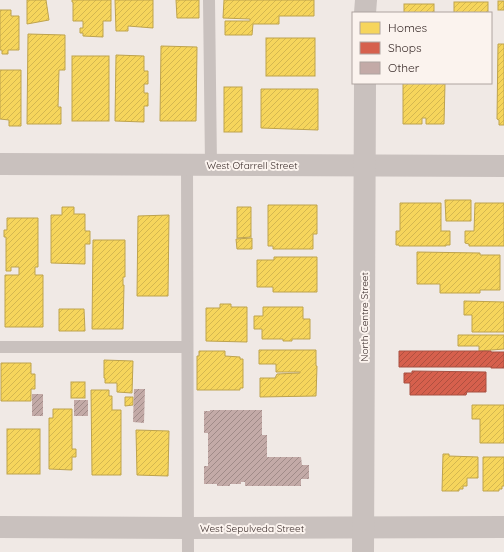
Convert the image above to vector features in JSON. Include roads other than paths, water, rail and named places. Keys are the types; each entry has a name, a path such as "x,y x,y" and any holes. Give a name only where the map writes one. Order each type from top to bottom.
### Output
{"street":[{"path":"365,12 366,0"},
{"name":"North Centre Street","path":"364,552 365,84"},
{"name":"West Ofarrell Street","path":"0,164 504,166"},
{"name":"West Sepulveda Street","path":"0,527 504,527"}],"lane":[{"path":"209,0 211,165"},
{"path":"187,165 188,552"},
{"path":"0,347 187,347"}]}
